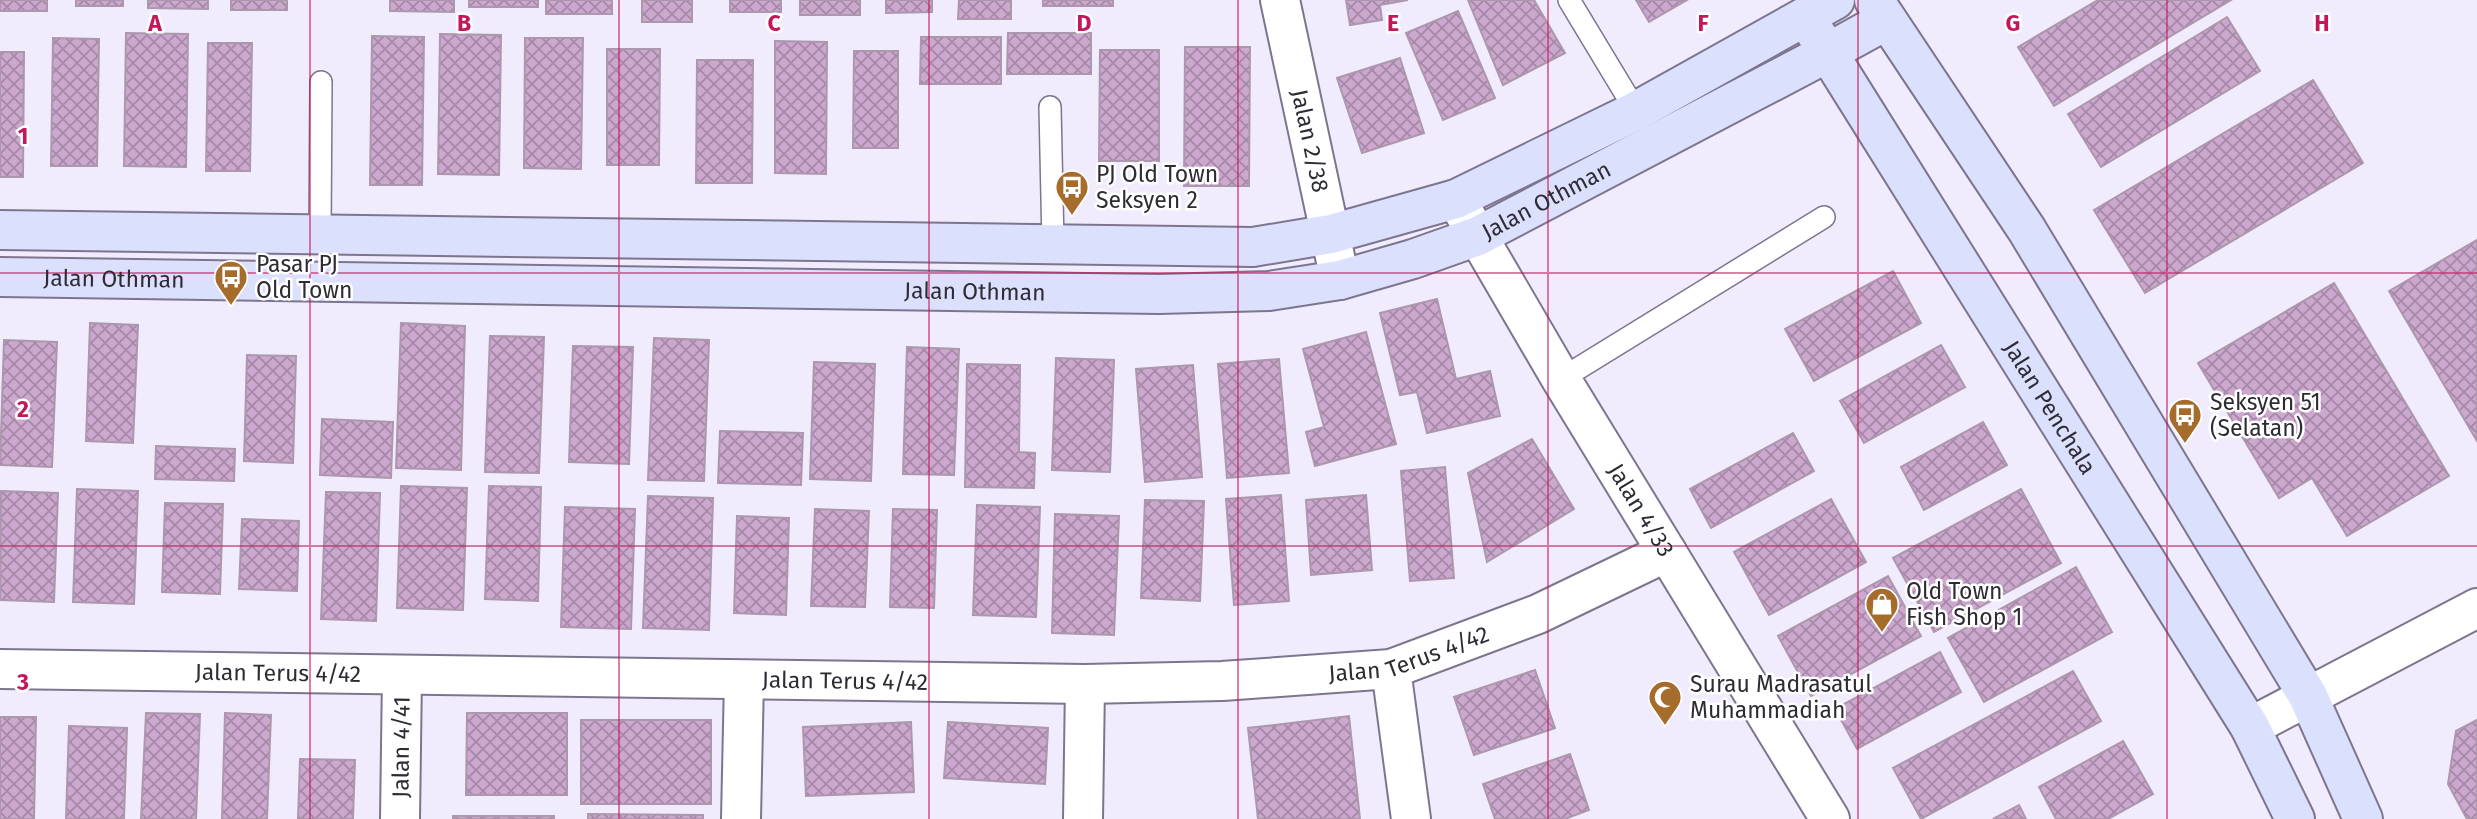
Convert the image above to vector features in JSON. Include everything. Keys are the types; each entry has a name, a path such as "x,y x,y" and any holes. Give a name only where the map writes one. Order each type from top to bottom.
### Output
{"main road":[{"name":"Jalan Othman","path":"0,230 1253,247 1331,234 1456,199 1636,111 1812,6"},
{"name":"Jalan Penchala","path":"1812,6 1828,53 2250,727 2295,819"},
{"name":"Jalan Othman","path":"0,276 1159,294 1269,291 1340,279 1413,259 1478,236 1828,53 1880,10"},
{"path":"1880,10 2027,230 2308,696 2363,819"}],"street":[{"name":"Jalan 2/38","path":"1280,0 1340,279"},
{"name":"Jalan 4/33","path":"1456,199 1561,379 1830,819"},
{"name":"Jalan Terus 4/42","path":"0,669 1085,684 1222,681 1391,670 1538,614 1667,552"},
{"path":"2250,727 2477,608"},
{"path":"1391,670 1411,819"},
{"name":"Jalan 4/41","path":"400,819 401,675"},
{"path":"741,819 744,680"},
{"path":"1083,819 1085,684"}],"lane":[{"path":"1569,0 1636,111"},
{"path":"320,234 321,82"},
{"path":"1050,107 1053,244"},
{"path":"1561,379 1824,217"}],"building":[{"path":"0,0 47,0 47,11 0,11"},
{"path":"76,0 123,0 123,6 76,6"},
{"path":"148,0 208,0 208,9 148,8"},
{"path":"231,0 287,0 287,10 231,10"},
{"path":"390,0 454,0 454,12 390,11"},
{"path":"469,0 538,0 538,7 469,7"},
{"path":"546,0 612,0 612,14 546,14"},
{"path":"642,0 692,0 692,22 642,22"},
{"path":"730,0 781,0 781,12 730,12"},
{"path":"800,0 860,0 860,15 800,15"},
{"path":"886,0 932,0 932,12 886,13"},
{"path":"959,0 1011,0 1011,19 958,19"},
{"path":"1043,0 1113,0 1113,6 1043,6"},
{"path":"1346,0 1408,0 1380,5 1382,20 1350,25"},
{"path":"1468,0 1534,0 1565,53 1503,85"},
{"path":"1636,0 1687,0 1649,22"},
{"path":"2098,0 2231,0 2054,106 2018,47"},
{"path":"1458,11 1495,98 1443,120 1406,33"},
{"path":"2227,17 2260,71 2101,167 2068,114"},
{"path":"126,33 188,34 186,167 124,166"},
{"path":"1008,33 1091,33 1091,74 1007,74"},
{"path":"440,34 501,35 499,175 438,174"},
{"path":"372,36 424,37 422,185 370,185"},
{"path":"921,37 1001,37 1001,84 920,84"},
{"path":"53,38 99,39 97,166 51,166"},
{"path":"525,38 583,38 581,169 524,168"},
{"path":"775,41 827,42 826,174 775,173"},
{"path":"208,43 252,43 250,171 206,171"},
{"path":"1185,47 1250,47 1249,186 1184,186"},
{"path":"607,49 660,49 659,165 607,165"},
{"path":"1100,50 1159,50 1159,161 1099,161"},
{"path":"854,51 898,51 898,148 853,148"},
{"path":"0,52 24,52 23,177 0,177"},
{"path":"1400,58 1424,133 1362,153 1337,78"},
{"path":"697,60 753,60 752,183 696,183"},
{"path":"2313,80 2363,163 2145,293 2094,210"},
{"path":"2477,240 2477,441 2389,291"},
{"path":"1893,271 1921,323 1814,381 1785,329"},
{"path":"2334,283 2449,476 2347,536 2312,478 2279,498 2198,363"},
{"path":"1437,299 1456,379 1490,371 1500,416 1427,433 1417,392 1400,395 1380,313"},
{"path":"90,323 138,325 133,443 86,441"},
{"path":"401,323 465,326 461,470 396,468"},
{"path":"1366,332 1396,444 1315,466 1306,432 1324,427 1303,349"},
{"path":"490,336 544,337 539,473 485,472"},
{"path":"654,338 709,340 704,481 648,480"},
{"path":"4,340 57,342 52,467 0,465"},
{"path":"1941,345 1965,387 1864,443 1840,401"},
{"path":"573,346 633,347 629,464 569,462"},
{"path":"907,347 959,349 954,475 903,474"},
{"path":"247,355 296,356 293,463 244,461"},
{"path":"1056,358 1114,360 1110,472 1052,470"},
{"path":"1279,359 1289,473 1227,478 1218,364"},
{"path":"814,362 875,364 871,481 810,479"},
{"path":"967,364 1020,365 1019,452 1035,453 1034,488 965,487"},
{"path":"1193,365 1202,477 1145,482 1136,369"},
{"path":"322,419 393,422 391,478 320,475"},
{"path":"1983,422 2007,465 1924,510 1901,467"},
{"path":"720,431 803,433 801,485 718,483"},
{"path":"1793,433 1814,471 1711,528 1690,489"},
{"path":"1532,439 1574,509 1487,562 1468,473"},
{"path":"156,446 235,449 234,481 155,479"},
{"path":"1445,467 1454,578 1410,581 1401,471"},
{"path":"401,486 467,488 463,610 397,608"},
{"path":"489,486 541,487 538,601 485,599"},
{"path":"77,489 138,491 134,604 73,602"},
{"path":"2021,489 2061,563 1934,632 1893,558"},
{"path":"1,491 58,493 54,602 0,600"},
{"path":"326,492 380,493 376,621 321,619"},
{"path":"1281,495 1289,601 1234,605 1226,499"},
{"path":"1366,495 1372,570 1311,575 1306,500"},
{"path":"648,496 713,498 709,630 643,628"},
{"path":"1831,499 1866,562 1769,615 1734,552"},
{"path":"1145,500 1204,501 1200,601 1141,598"},
{"path":"165,503 223,504 220,594 162,592"},
{"path":"977,505 1040,507 1036,617 973,615"},
{"path":"565,507 635,509 631,629 561,627"},
{"path":"815,509 869,511 865,607 811,606"},
{"path":"893,509 937,510 934,608 890,607"},
{"path":"1055,514 1119,516 1114,635 1052,633"},
{"path":"737,516 789,518 786,615 734,613"},
{"path":"242,519 299,521 297,591 239,589"},
{"path":"2076,567 2112,632 1984,702 1948,638"},
{"path":"1888,576 1921,636 1811,696 1778,636"},
{"path":"1940,652 1961,692 1857,749 1835,709"},
{"path":"1535,670 1555,728 1474,755 1454,697"},
{"path":"2073,671 2101,721 1921,819 1893,768"},
{"path":"146,713 200,714 196,819 141,819"},
{"path":"225,713 271,715 267,819 222,819"},
{"path":"467,713 567,713 567,795 466,795"},
{"path":"1349,716 1360,819 1258,819 1248,728"},
{"path":"0,717 36,717 34,819 0,819"},
{"path":"581,720 711,720 711,804 581,804"},
{"path":"2477,720 2477,819 2467,819 2448,784 2456,731"},
{"path":"911,722 914,792 806,796 803,727"},
{"path":"948,722 1048,728 1045,784 944,778"},
{"path":"69,726 127,728 124,819 66,819"},
{"path":"2123,741 2153,794 2108,819 2056,819 2039,787"},
{"path":"1570,754 1589,810 1565,819 1495,819 1483,784"},
{"path":"300,759 355,760 353,819 298,819"},
{"path":"2019,805 2026,819 1993,819"},
{"path":"588,814 703,815 703,819 588,819"},
{"path":"453,816 554,816 554,819 453,819"}],"place":[{"name":"PJ Old Town Seksyen 2","path":"1072,217"},
{"name":"Pasar PJ Old Town","path":"231,307"},
{"name":"Seksyen 51 (Selatan)","path":"2185,445"},
{"name":"Old Town Fish Shop 1","path":"1882,634"},
{"name":"Surau Madrasatul Muhammadiah","path":"1665,727"}]}
